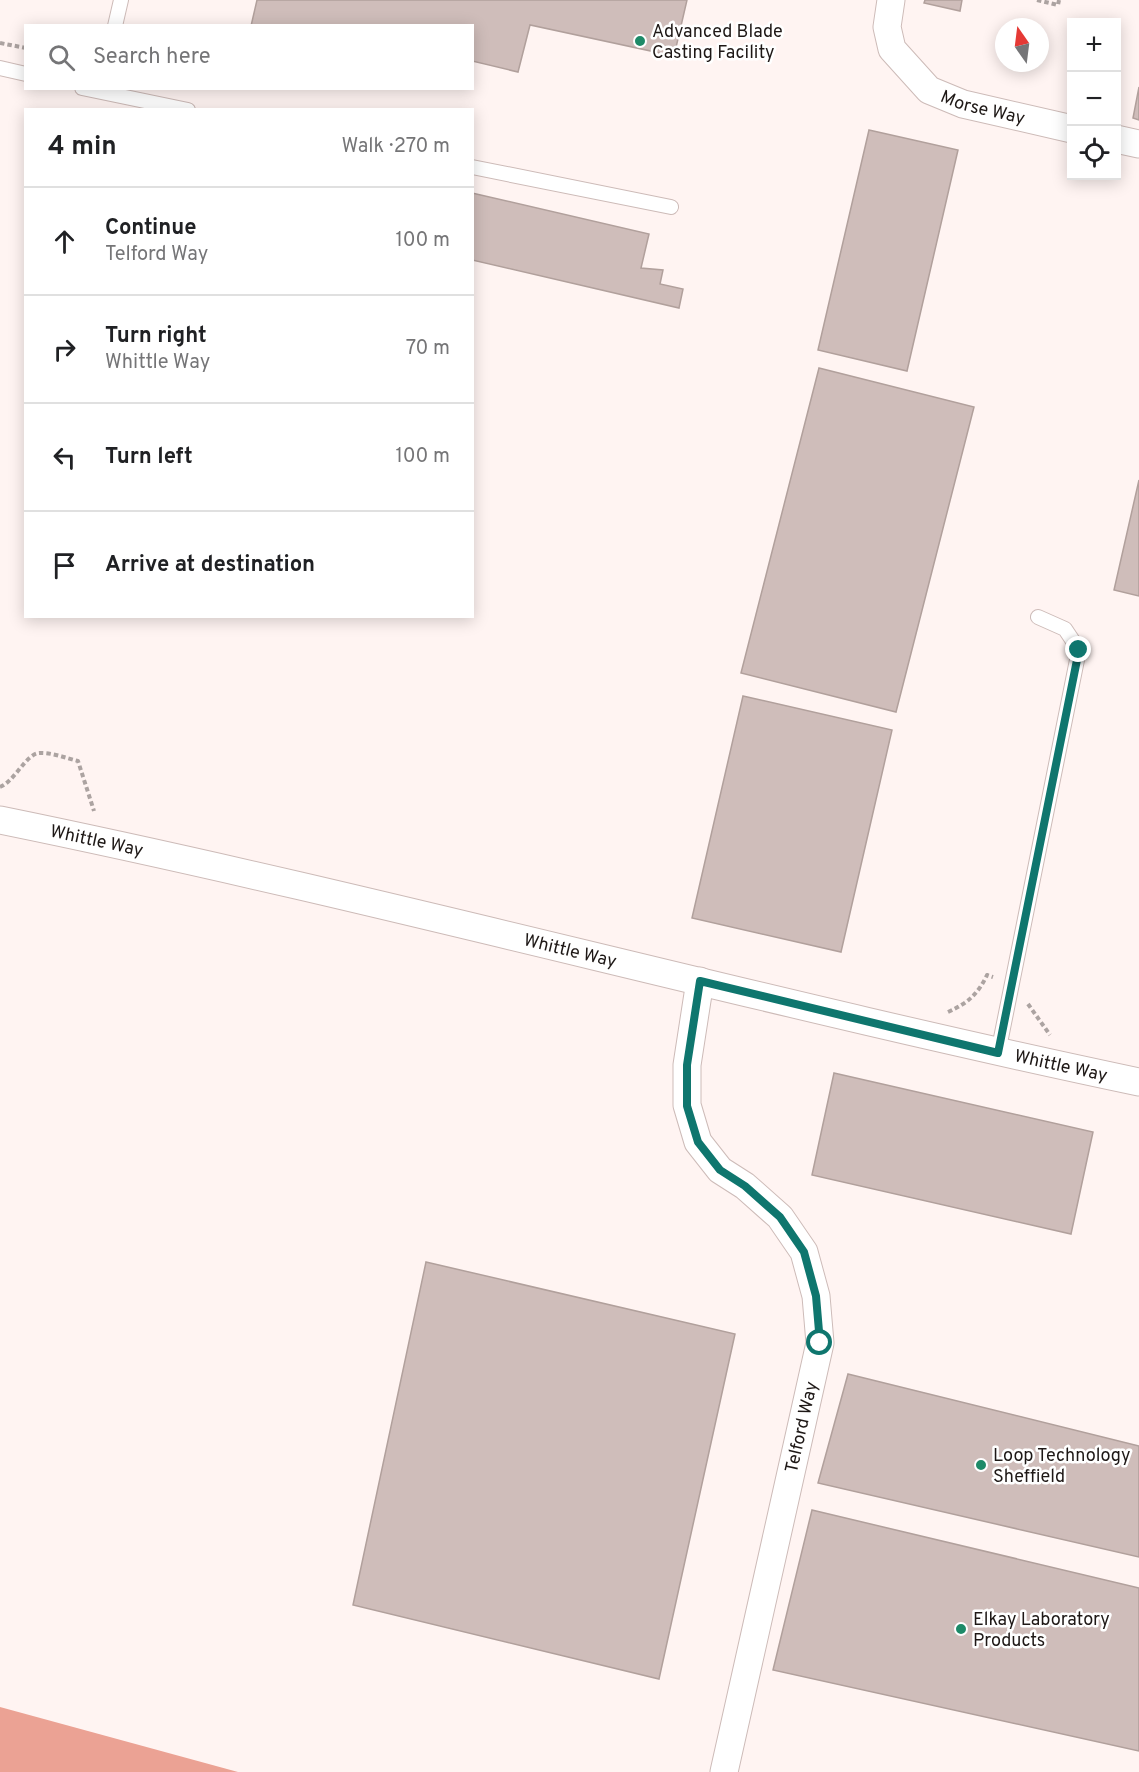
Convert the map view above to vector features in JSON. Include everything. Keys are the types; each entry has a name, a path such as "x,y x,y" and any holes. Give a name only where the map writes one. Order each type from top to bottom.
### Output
{"street":[{"name":"Morse Way","path":"891,0 887,27 892,49 929,90 963,104 1067,128"},
{"path":"1121,140 1139,144"},
{"name":"Whittle Way","path":"0,820 700,981 998,1053 1139,1082"},
{"name":"Telford Way","path":"700,981 687,1065 687,1106 698,1142 720,1170 745,1186 780,1217 804,1252 816,1296 820,1343 724,1772"}],"lane":[{"path":"115,24 121,0"},
{"path":"0,68 24,74"},
{"path":"100,91 179,108"},
{"path":"474,166 671,207"},
{"path":"998,1053 1079,650 1065,629 1038,617"}],"path":[{"path":"1037,0 1058,5 1059,0"},
{"path":"0,43 24,48"}],"shaded area":[{"path":"0,1707 238,1772 0,1772"}],"building":[{"name":"Advanced Blade Casting Facility","path":"257,0 687,0 674,56 530,25 518,72 474,61 474,24 251,24"},
{"path":"925,0 962,0 960,11 924,3"},
{"path":"1139,87 1139,120 1133,118"},
{"path":"869,130 958,150 907,371 818,350"},
{"path":"474,193 649,234 641,268 663,270 660,284 683,289 679,308 474,260"},
{"path":"819,368 974,407 896,712 741,673"},
{"path":"1139,480 1139,596 1114,590"},
{"path":"743,696 892,730 841,952 692,918"},
{"path":"834,1073 1093,1132 1071,1234 812,1175"},
{"path":"426,1262 735,1334 659,1679 353,1605"},
{"name":"Loop Technology Sheffield","path":"848,1374 1139,1446 1139,1557 818,1483"},
{"name":"Elkay Laboratory Products","path":"812,1510 1139,1588 1139,1751 773,1670"}],"place":[{"name":"Advanced Blade Casting Facility","path":"640,41"},
{"name":"Loop Technology Sheffield","path":"981,1465"},
{"name":"Elkay Laboratory Products","path":"961,1629"}],"route":[{"path":"820,1343 816,1296 804,1252 780,1217 745,1186 720,1170 698,1142 687,1106 687,1065 700,981 998,1053 1079,650"}]}
